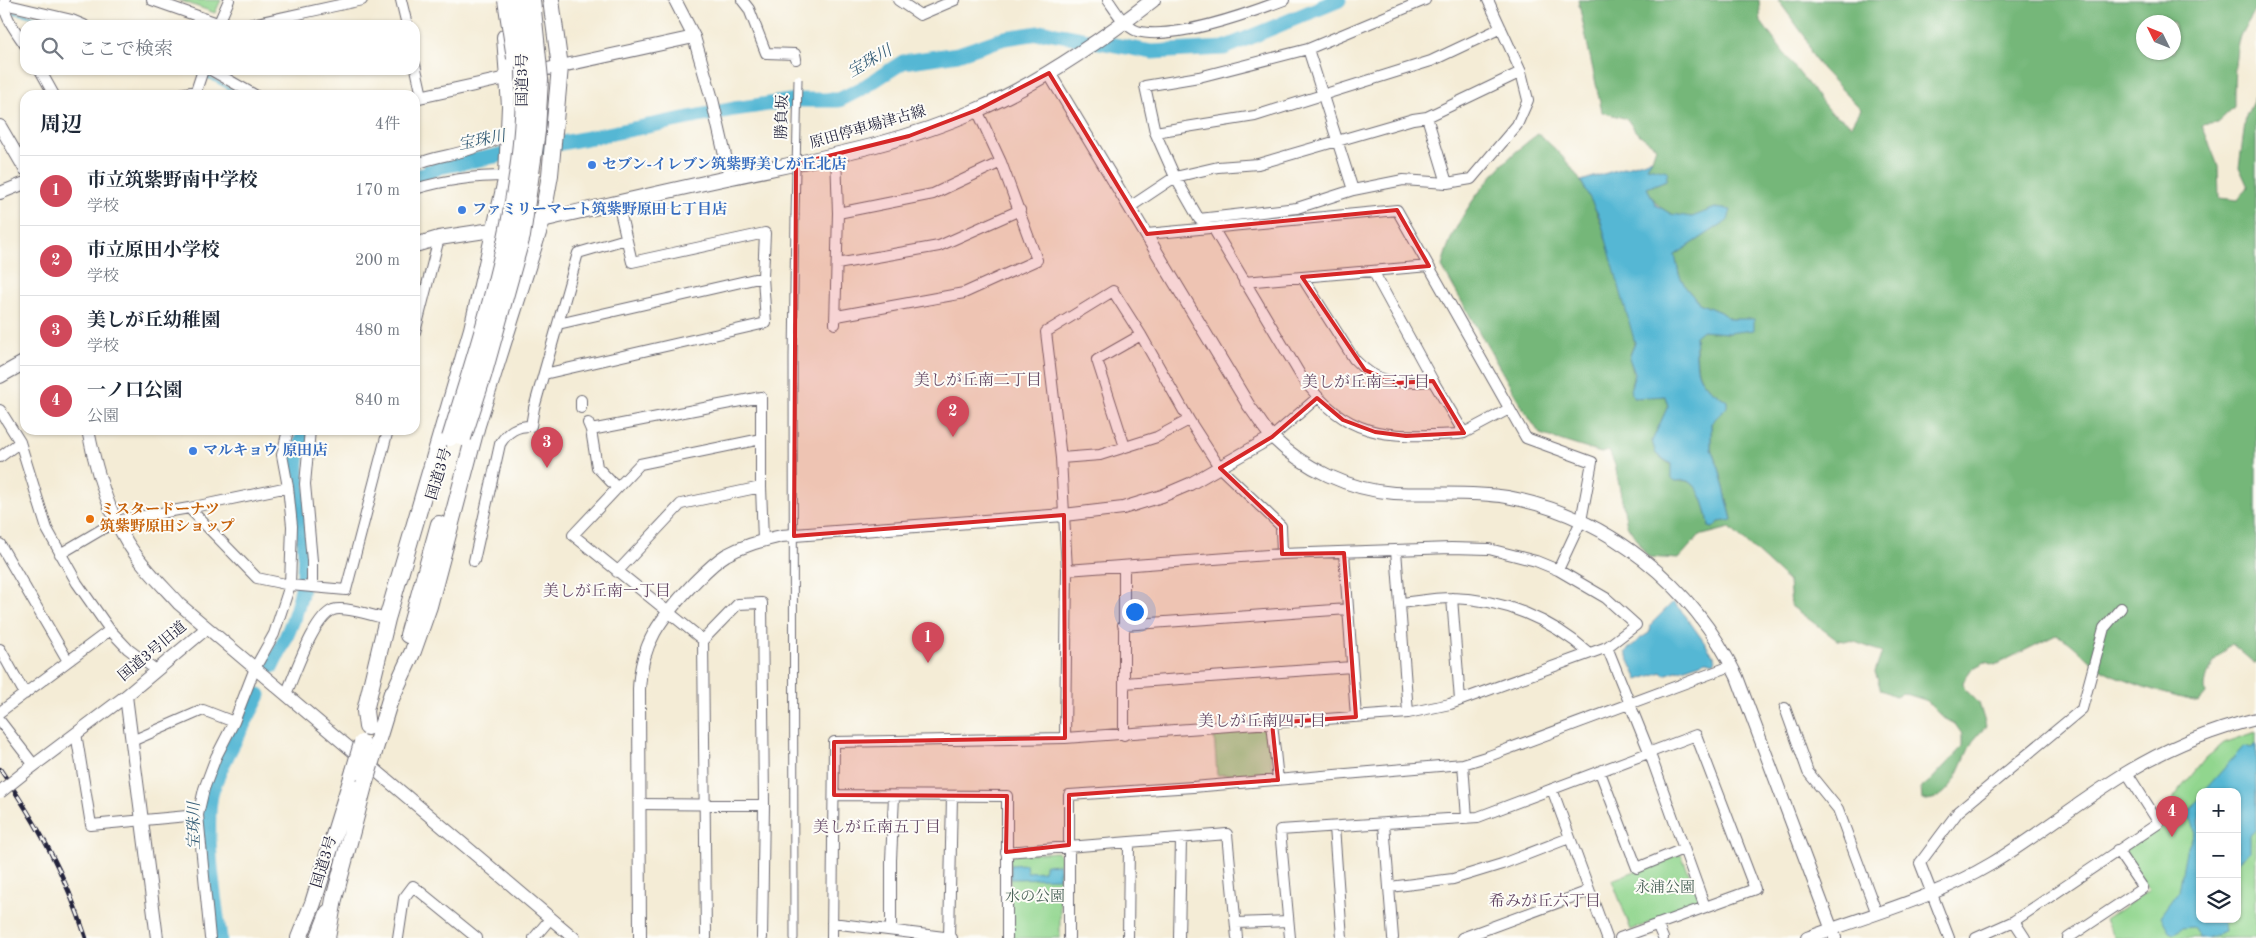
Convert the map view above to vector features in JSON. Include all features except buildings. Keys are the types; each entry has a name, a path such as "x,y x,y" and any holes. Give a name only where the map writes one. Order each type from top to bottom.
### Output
{"highway":[{"path":"367,727 365,711 387,619 451,432 508,170 510,106 500,0"},
{"path":"506,0 515,62 518,103 515,197"},
{"name":"国道3号","path":"368,748 367,727 409,575 493,293 515,197 524,132 523,31 519,0"},
{"name":"国道3号","path":"327,938 360,776 368,748 389,703 451,432 483,376 522,236 537,131 540,79 532,0"},
{"path":"540,79 547,54 542,0"},
{"path":"389,703 413,651 429,606 479,418 542,220 550,175 560,67 551,0"},
{"name":"国道3号","path":"299,938 360,776"}],"main road":[{"name":"原田停車場津古線","path":"420,243 542,220 836,155 909,136 977,110 1049,72 1121,24 1153,0"},
{"path":"0,376 20,365"},
{"path":"318,938 334,899"},
{"path":"304,938 313,903"}],"street":[{"path":"152,0 206,20"},
{"path":"222,20 229,0"},
{"path":"280,20 362,0"},
{"path":"401,0 406,20"},
{"path":"676,0 694,37 712,99 730,177"},
{"path":"742,0 749,9 766,53 796,54 796,59"},
{"path":"898,0 920,15 955,0"},
{"path":"1108,0 1121,24 1136,30 1160,33 1212,24 1280,1"},
{"path":"1425,0 1308,49 1199,77 1145,86 1155,132 1175,177 1199,219 1297,208 1354,190 1403,180 1447,183 1471,178 1517,125 1528,100 1521,72 1488,0"},
{"path":"3,3 72,20"},
{"path":"3,3 8,17 20,37"},
{"path":"1155,132 1255,116 1431,61 1501,28"},
{"path":"420,97 694,37"},
{"path":"1308,49 1354,190"},
{"path":"1049,72 1249,406 1272,437 1325,475 1366,488 1392,493 1462,492 1506,497 1538,505 1581,521 1639,555 1676,589 1716,639 1731,666 1754,719 1834,933"},
{"path":"1130,207 1175,177 1218,167 1258,164 1412,119 1427,117 1521,72"},
{"path":"43,75 51,90"},
{"path":"196,90 202,75"},
{"path":"220,75 246,90"},
{"path":"416,75 417,90"},
{"name":"勝負坂","path":"794,938 795,216 798,79"},
{"path":"836,155 838,213 836,320 964,292 1037,260 1001,162 977,110"},
{"path":"1427,117 1447,183"},
{"path":"0,126 20,160"},
{"path":"420,163 508,137"},
{"path":"838,213 933,194 1001,162"},
{"path":"420,188 450,181 491,176 508,170"},
{"path":"0,193 20,185"},
{"path":"544,374 766,323 763,277 765,233 632,262 618,203"},
{"path":"837,264 939,246 1020,210"},
{"path":"1147,234 1397,210 1526,438 1592,462 1581,521 1558,570"},
{"path":"1213,228 1301,376 1317,398 1343,420 1375,432 1406,436 1464,433 1509,409"},
{"path":"420,312 439,238"},
{"path":"474,561 500,444 505,435 512,430 520,426 531,426 578,253 626,239"},
{"path":"1244,282 1429,266"},
{"path":"1373,270 1433,381 1464,433"},
{"path":"558,324 763,277"},
{"path":"1302,277 1354,359 1365,370 1377,378 1396,383 1433,381"},
{"path":"1065,738 1067,570 1061,458 1046,332 1113,291 1141,335 1188,420 1220,468 1281,526 1282,554"},
{"path":"1126,447 1098,360 1141,335"},
{"path":"617,488 597,467 589,426 762,397 761,487 763,540"},
{"path":"640,938 640,679 648,646 666,612 712,564 735,550 763,540 1064,515 1123,508 1162,496 1220,468 1272,437 1317,398"},
{"path":"0,410 20,442 47,529 77,583 110,630 128,649 156,670"},
{"path":"1061,458 1100,455 1157,437 1188,420"},
{"name":"国道3号旧道","path":"89,435 94,460 116,521 127,542 149,572 179,604 207,628 126,696 157,938"},
{"path":"210,938 198,815 204,789 216,757 234,722 255,668 274,634 290,585 292,526 282,455 287,435"},
{"path":"310,435 305,484 312,561 312,587"},
{"path":"189,508 257,578 290,585 346,590 386,435"},
{"path":"703,640 573,535 640,464 761,439"},
{"path":"0,457 20,442"},
{"path":"60,554 116,521 288,487"},
{"path":"617,572 681,504 761,487"},
{"path":"0,544 68,662"},
{"path":"832,938 834,742 1065,738 1408,713 1450,704 1607,647 1636,625 1606,598 1558,570 1536,561 1489,549 1282,554 1067,570"},
{"path":"1396,550 1408,713"},
{"path":"1344,553 1356,717"},
{"path":"1124,566 1124,735"},
{"path":"1401,603 1452,598 1493,602 1524,612 1562,632 1589,653"},
{"path":"1452,598 1460,700"},
{"path":"706,938 703,640 738,604 762,603 764,805 762,938"},
{"path":"1124,625 1348,608"},
{"path":"1949,938 1920,863 1958,812 2082,709 2104,628 2121,608"},
{"path":"286,694 321,620 333,610 344,610 387,619"},
{"path":"207,628 574,938"},
{"path":"0,712 110,630"},
{"path":"1607,647 1650,754 1705,907"},
{"path":"0,649 25,694"},
{"path":"1069,938 1069,795 1463,764 1731,666"},
{"path":"1124,683 1352,667"},
{"path":"0,792 126,696"},
{"path":"1785,708 1808,772 1838,809 1877,914"},
{"path":"132,741 202,710 234,722"},
{"path":"1808,938 1834,933 1877,914 1933,893 1990,864 2127,773 2181,745 2256,719"},
{"path":"0,720 30,768"},
{"path":"1272,724 1278,780"},
{"path":"76,733 91,826 198,815"},
{"path":"1290,938 1280,830 1478,817 1650,754 1696,735 1755,889 1620,938"},
{"path":"1463,764 1467,818"},
{"path":"1600,772 1637,868 1683,849"},
{"path":"1976,938 2014,921 2158,823 2127,773"},
{"path":"1552,789 1607,938"},
{"path":"834,795 1007,796 1006,938"},
{"path":"890,930 894,796"},
{"path":"832,923 951,938 952,796"},
{"path":"640,804 764,805"},
{"path":"1384,824 1393,938"},
{"path":"1334,826 1342,938"},
{"path":"1006,852 1070,845 1181,840 1227,834 1237,938"},
{"path":"1390,887 1452,879 1502,864 1569,838"},
{"path":"1179,938 1181,840"},
{"path":"1128,938 1129,843"},
{"path":"2068,938 2143,888 2117,850"},
{"path":"398,938 404,898 413,886 477,938"},
{"path":"1462,938 1589,891"},
{"path":"534,938 550,919"},
{"path":"1236,923 1288,921"},
{"path":"2014,921 2024,938"},
{"path":"1657,924 1663,938"}],"highlighted area":[{"path":"1049,73 1147,234 1397,210 1429,266 1302,277 1365,370 1396,383 1433,381 1464,433 1406,436 1375,432 1343,420 1317,398 1272,437 1220,468 1281,526 1282,554 1344,553 1356,717 1272,723 1278,780 1069,795 1069,845 1006,852 1007,796 834,795 834,742 1065,738 1064,515 794,536 796,164 909,136 977,110"}],"green space":[{"path":"179,0 221,0 215,13"},
{"path":"1578,0 1759,0 1761,22 1789,60 1829,111 1852,125 1861,109 1822,69 1811,53 1806,38 1778,0 2256,0 2253,15 2240,36 2238,43 2234,107 2217,123 2202,125 2218,166 2219,198 2238,200 2248,187 2239,167 2246,116 2256,95 2256,662 2254,663 2232,644 2212,666 2206,680 2206,694 2199,702 2149,689 2111,674 2095,665 2069,642 2056,635 1995,665 1985,662 1973,668 1963,682 1964,688 1979,703 1986,726 1973,741 1955,780 1949,788 1942,795 1933,799 1922,800 1921,788 1962,747 1962,734 1955,724 1942,717 1925,700 1903,693 1895,696 1881,690 1875,672 1882,652 1855,642 1837,640 1791,606 1789,582 1730,528 1699,536 1678,559 1648,557 1627,525 1615,465 1609,451 1601,453 1540,434 1525,412 1442,267 1455,230 1478,193 1507,160 1538,134 1556,150 1584,187 1603,229 1633,336 1634,343 1630,357 1633,374 1631,385 1640,398 1665,396 1668,406 1652,441 1656,454 1671,465 1676,481 1688,481 1697,488 1705,508 1709,527 1713,528 1719,522 1732,519 1719,468 1711,449 1711,423 1726,407 1727,401 1707,386 1699,374 1695,336 1700,331 1728,333 1754,320 1730,319 1720,312 1699,303 1686,288 1679,274 1675,255 1728,220 1715,208 1701,215 1684,217 1670,213 1659,206 1647,188 1666,180 1658,170 1647,167 1656,147 1636,132 1627,119 1602,112"},
{"path":"1266,729 1268,731 1272,770 1269,772 1217,775 1214,733"},
{"path":"2256,732 2256,938 2115,938 2105,920 2149,890 2124,854 2126,849 2164,824 2160,814 2205,759 2224,743"},
{"name":"水の公園","path":"1057,852 1060,854 1060,938 1013,938 1011,936 1010,858 1013,855"},
{"name":"永浦公園","path":"1679,854 1682,856 1700,901 1696,905 1631,930 1612,880"}],"water":[{"path":"1652,159 1647,167 1668,171 1666,180 1647,188 1656,205 1671,214 1692,217 1715,208 1731,210 1728,220 1675,255 1679,274 1686,288 1699,303 1720,312 1730,319 1754,319 1754,330 1728,333 1701,331 1695,336 1699,374 1707,386 1727,401 1727,407 1711,423 1711,449 1719,468 1732,520 1719,522 1713,528 1709,527 1705,508 1697,488 1688,481 1676,481 1671,478 1671,464 1656,454 1652,441 1668,406 1665,396 1634,398 1630,390 1635,374 1629,358 1635,343 1600,218 1581,181"},
{"path":"1673,602 1685,615 1716,659 1714,663 1707,661 1664,675 1662,672 1638,680 1625,652 1649,633 1651,628 1649,626"},
{"path":"2256,744 2256,830 2250,835 2250,852 2241,859 2241,788 2207,788 2244,746 2252,748"},
{"path":"2196,802 2196,923 2223,923 2224,932 2207,938 2199,938 2193,927 2182,928 2173,934 2169,932 2161,916 2179,891 2186,851 2195,832 2192,821 2187,814"},
{"path":"1026,864 1027,872 1044,871 1044,865 1059,864 1059,878 1011,879 1011,865"}],"waterway":[{"name":"宝珠川","path":"420,176 440,167 734,109 796,100 839,100 861,89 903,62 958,54 1005,38 1046,32 1152,52 1224,48 1339,0"},
{"path":"9,12 43,18"},
{"path":"204,75 232,90"},
{"name":"宝珠川","path":"425,165 433,170"},
{"name":"宝珠川","path":"272,666 293,620 303,584 305,559 297,463 303,435"},
{"name":"宝珠川","path":"220,938 210,862 210,802 213,788 223,764 259,695"}],"railway":[{"path":"0,769 27,810 60,871 86,938"}],"place":[{"name":"セブン-イレブン筑紫野美しが丘北店","path":"592,165"},
{"name":"ファミリーマート筑紫野原田七丁目店","path":"462,210"},
{"name":"市立原田小学校","path":"953,437"},
{"name":"マルキョウ 原田店","path":"193,451"},
{"name":"美しが丘幼稚園","path":"547,468"},
{"name":"ミスタードーナツ 筑紫野原田ショップ","path":"90,519"},
{"name":"市立筑紫野南中学校","path":"928,663"},
{"name":"一ノ口公園","path":"2172,837"}],"district":[{"name":"美しが丘南二丁目","path":"978,381"},
{"name":"美しが丘南三丁目","path":"1366,383"},
{"name":"美しが丘南一丁目","path":"607,592"},
{"name":"美しが丘南四丁目","path":"1262,722"},
{"name":"美しが丘南五丁目","path":"877,828"},
{"name":"希みが丘六丁目","path":"1545,902"}]}
